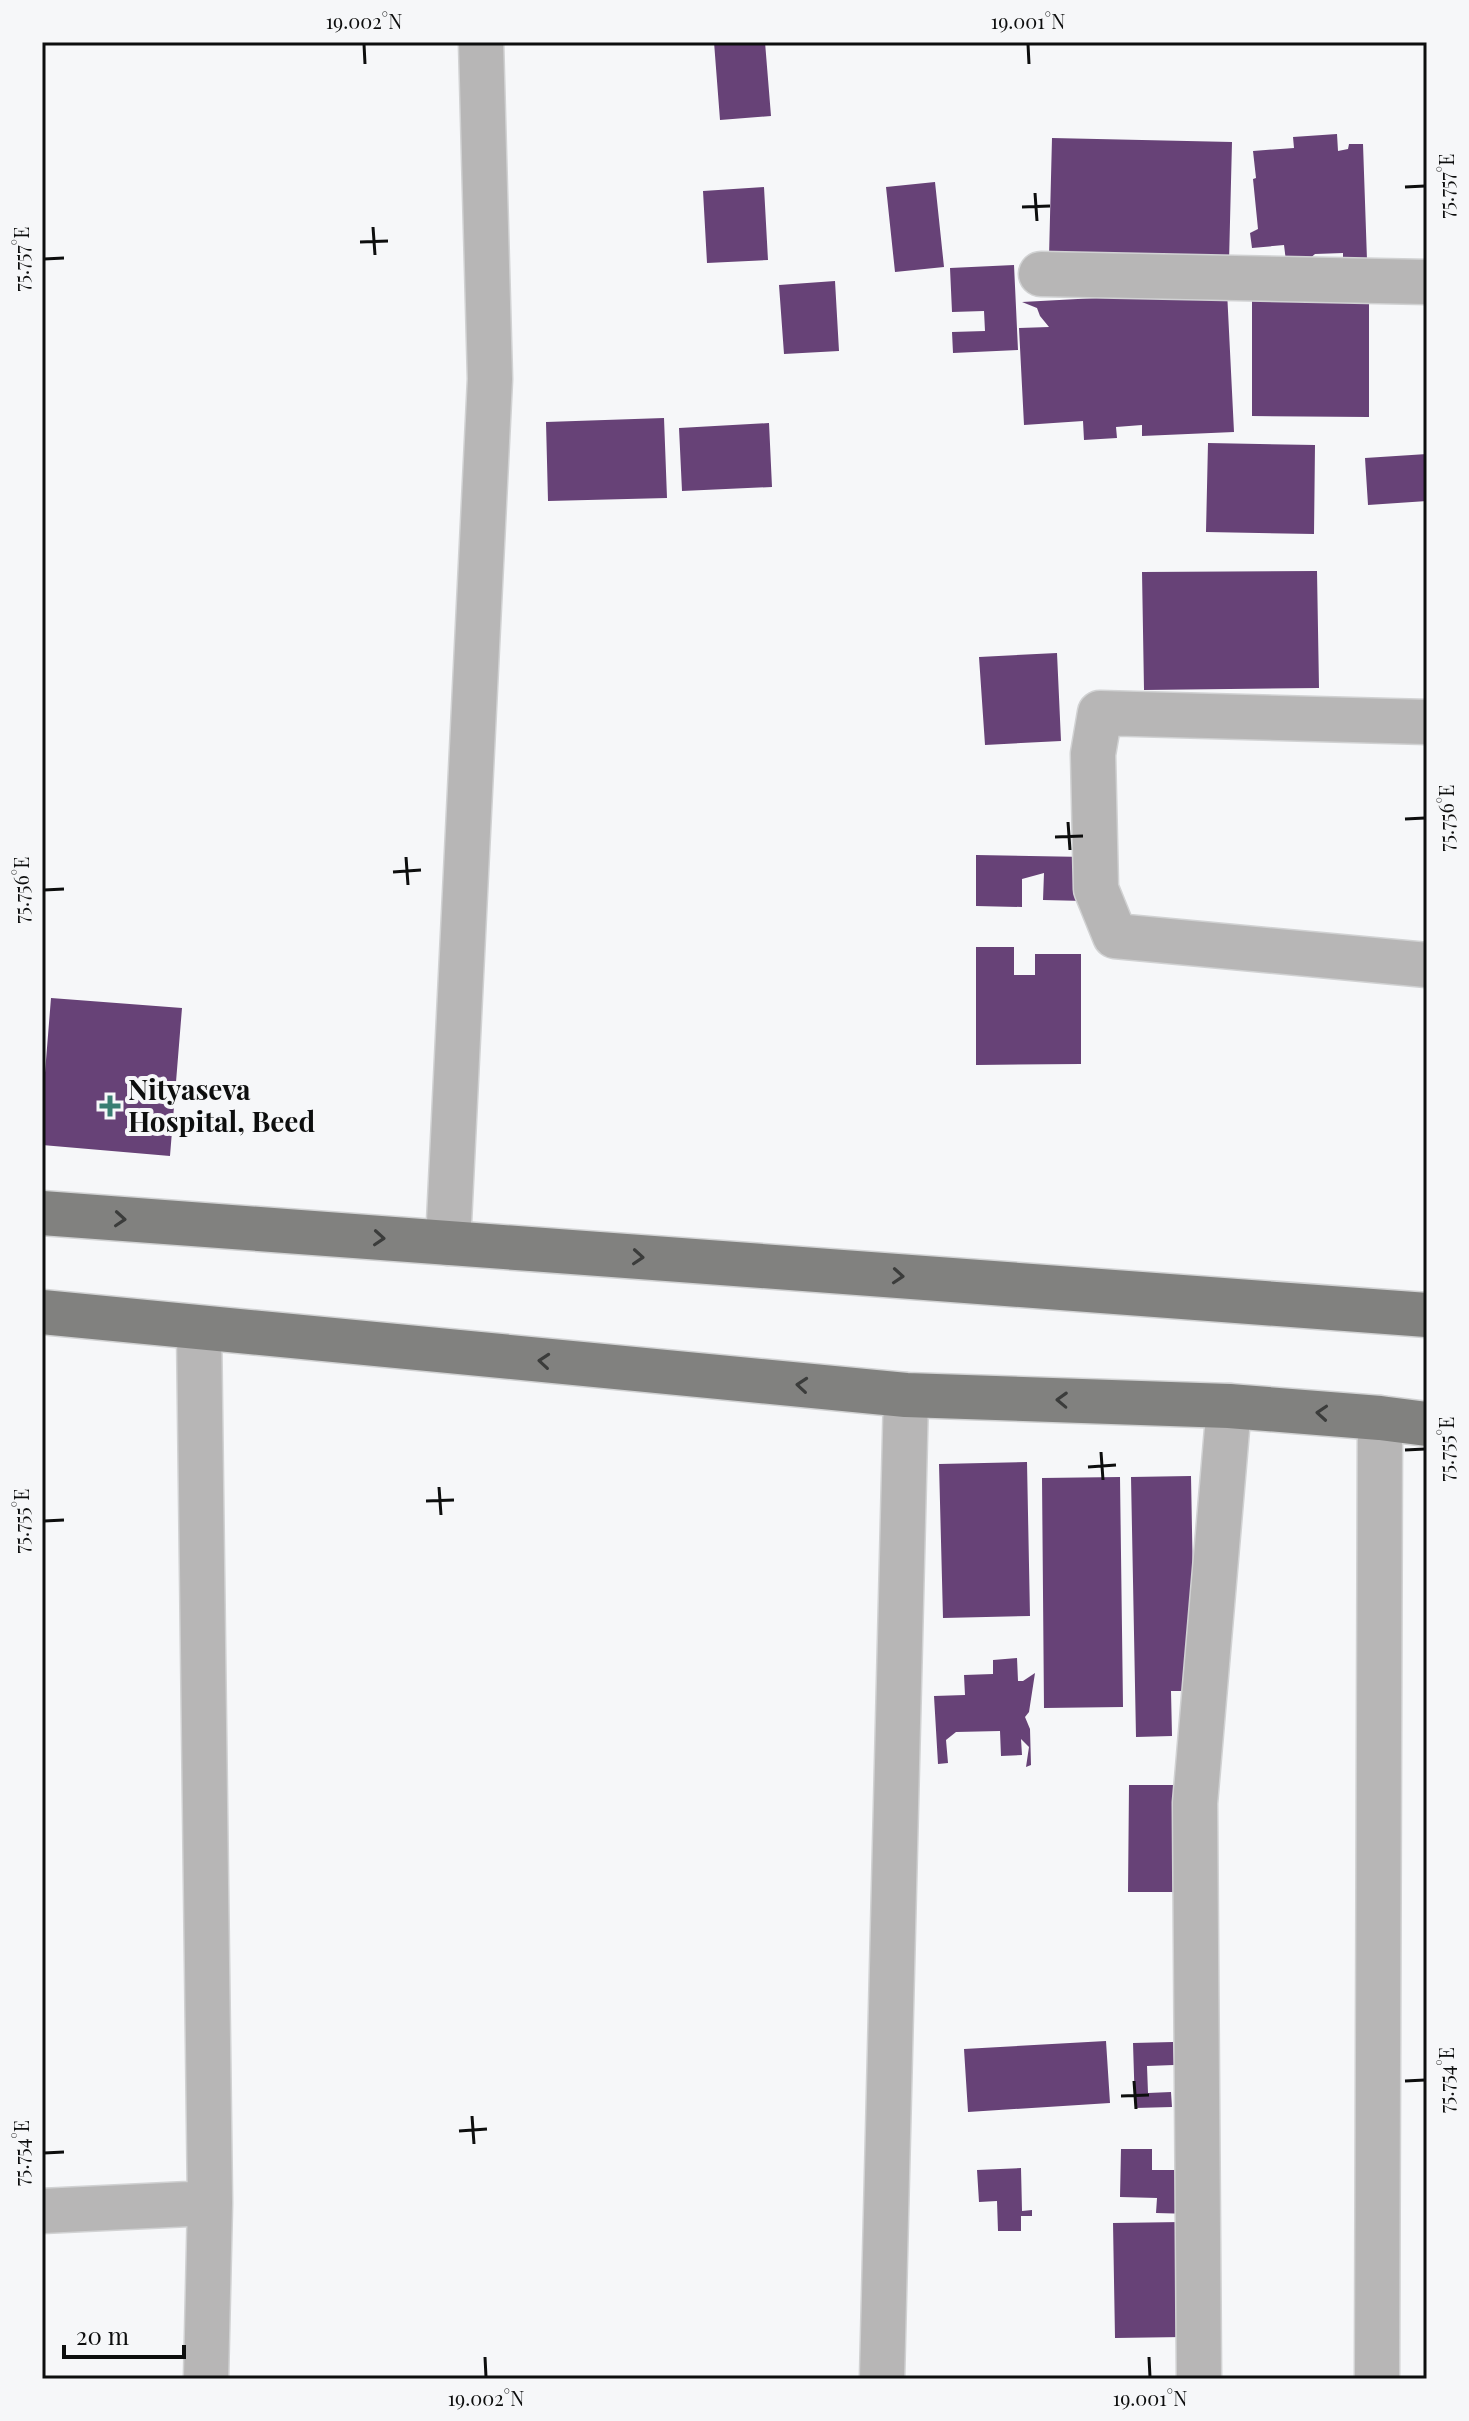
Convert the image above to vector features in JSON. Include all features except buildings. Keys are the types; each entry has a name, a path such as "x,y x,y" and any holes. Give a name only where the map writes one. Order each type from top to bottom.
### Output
{"main road":[{"path":"42,1213 1427,1315"},
{"path":"42,1312 906,1395 1229,1406 1427,1424"}],"street":[{"path":"448,1243 490,379 481,42"},
{"path":"1041,274 1427,282"},
{"path":"1427,722 1100,713 1093,754 1096,889 1115,936 1427,965"},
{"path":"199,1328 210,2203 206,2379"},
{"path":"882,2379 906,1395"},
{"path":"1199,2379 1195,1803 1229,1406"},
{"path":"1377,2379 1380,1418"},
{"path":"42,2211 210,2203"}],"place":[{"name":"Nityaseva Hospital, Beed","path":"110,1106"}]}
